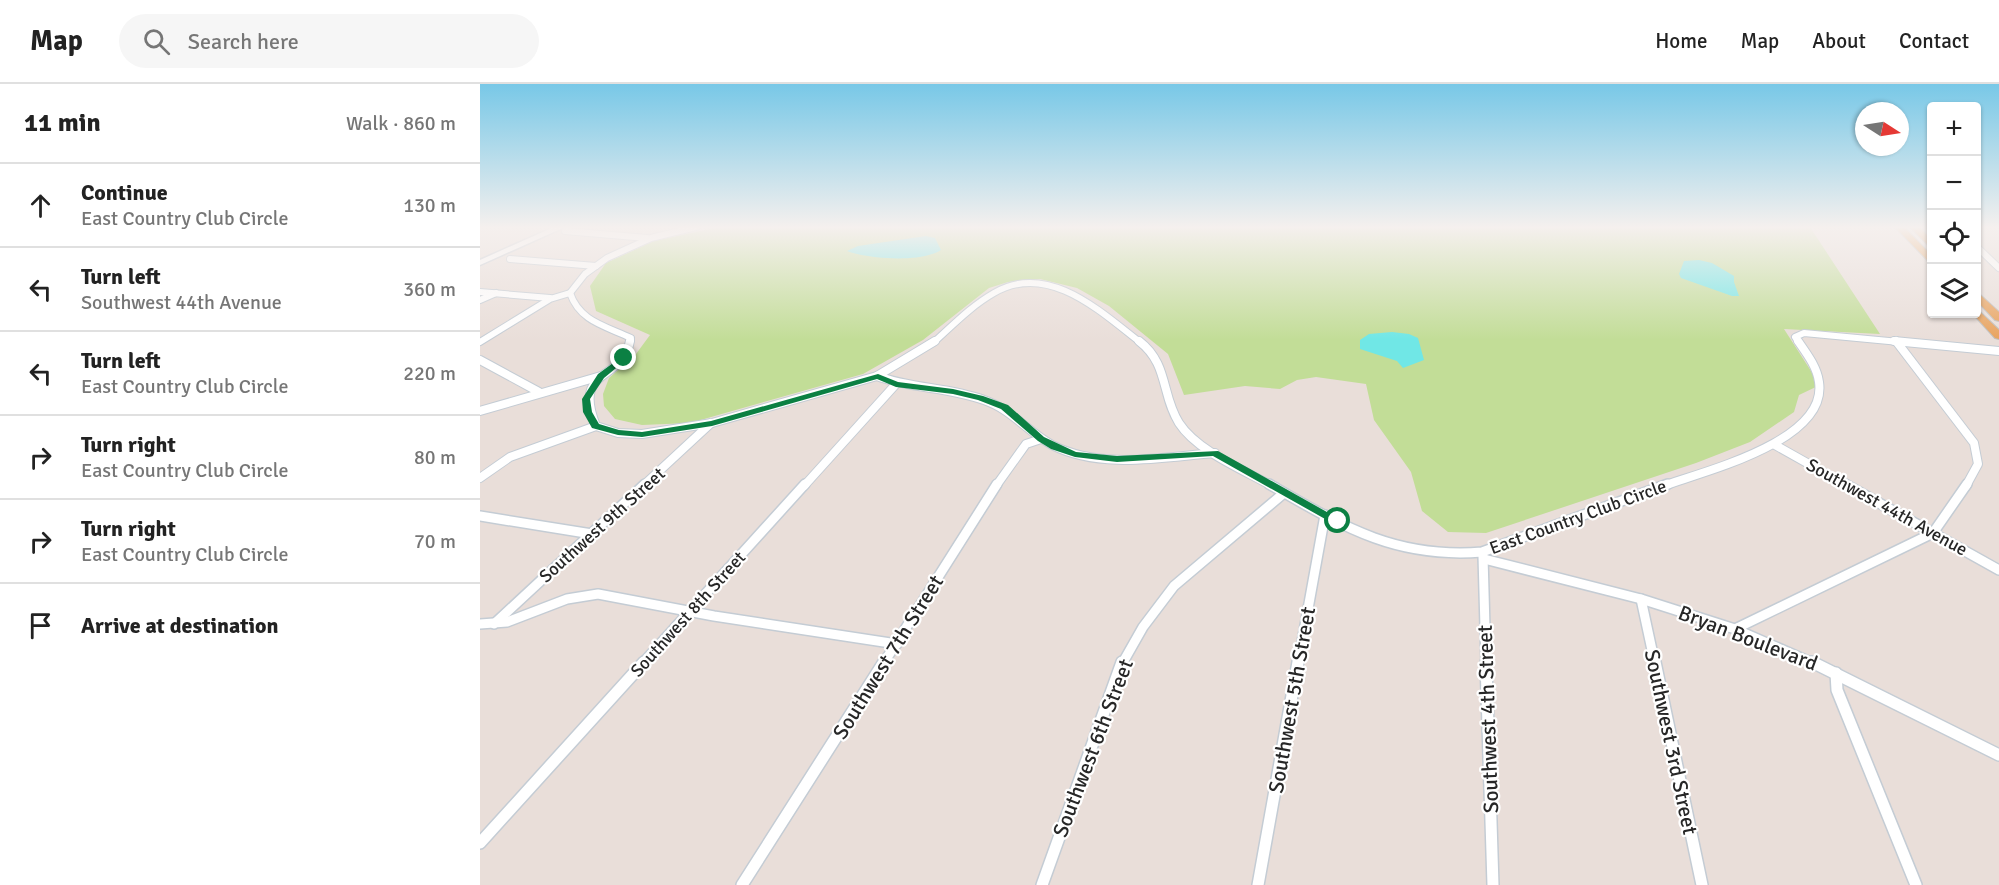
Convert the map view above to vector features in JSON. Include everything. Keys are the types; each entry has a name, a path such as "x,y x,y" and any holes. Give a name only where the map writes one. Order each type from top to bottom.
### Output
{"main road":[{"path":"1981,298 1999,318"},
{"path":"1981,316 1999,336"}],"street":[{"path":"576,264 596,266"},
{"path":"480,478 510,457 596,426 588,412 586,399 601,376 624,358 631,348 631,338 588,320 573,304 570,293 573,286 599,264"},
{"name":"East Country Club Circle","path":"596,426 618,433 642,434 712,423 878,376 927,348 995,292 1009,286 1048,285 1081,297 1152,351 1166,379 1175,418 1190,436 1215,453 1284,493 1366,535 1410,549 1483,556 1775,444 1799,429 1813,410 1820,395 1819,378 1814,362 1795,337 1798,334 1896,341"},
{"path":"480,292 550,298"},
{"path":"482,302 496,293"},
{"path":"480,342 550,298 570,293"},
{"path":"1896,341 1999,351"},
{"path":"1735,629 1933,533 1973,476 1978,464 1978,454 1974,443 1896,341"},
{"path":"480,360 539,392"},
{"path":"480,411 539,392 601,376"},
{"path":"878,376 896,384 980,398 1005,407 1041,439 1055,447 1091,458 1117,459 1215,453"},
{"name":"Southwest 8th Street","path":"480,843 896,384"},
{"name":"Southwest 9th Street","path":"491,626 712,423"},
{"name":"Southwest 7th Street","path":"742,885 1016,455 1026,444 1041,439"},
{"name":"Southwest 44th Avenue","path":"1775,444 1999,570"},
{"name":"Southwest 6th Street","path":"1042,885 1118,670 1143,627 1174,586 1284,493"},
{"name":"Southwest 5th Street","path":"1258,885 1325,515"},
{"path":"480,516 592,534"},
{"name":"Bryan Boulevard","path":"1483,556 1641,599 1735,629 1836,673 1999,755"},
{"name":"Southwest 4th Street","path":"1483,556 1492,885"},
{"path":"480,624 491,626 554,602 575,596 599,594 689,612 897,644"},
{"name":"Southwest 3rd Street","path":"1641,599 1702,885"},
{"path":"1836,673 1837,690 1916,885"}],"green space":[{"path":"605,264 1834,264 1880,334 1784,329 1820,385 1799,395 1794,412 1750,442 1696,463 1486,533 1448,532 1422,511 1411,472 1374,420 1366,384 1316,377 1297,380 1280,389 1245,386 1184,395 1168,354 1109,306 1077,288 1040,279 1008,282 989,288 923,340 863,374 690,423 642,425 615,419 604,406 603,394 609,378 636,354 650,335 596,311 590,286"}],"water":[{"path":"1683,264 1714,264 1734,276 1739,296 1732,296 1681,278 1679,274"},
{"path":"1392,332 1409,334 1418,338 1424,360 1403,368 1397,361 1360,349 1360,340 1369,334"}],"route":[{"path":"624,358 601,376 586,399 588,412 596,426 618,433 642,434 671,431 712,423 878,376 896,384 953,392 1005,407 1041,439 1055,447 1091,458 1117,459 1215,453 1338,521"}]}
